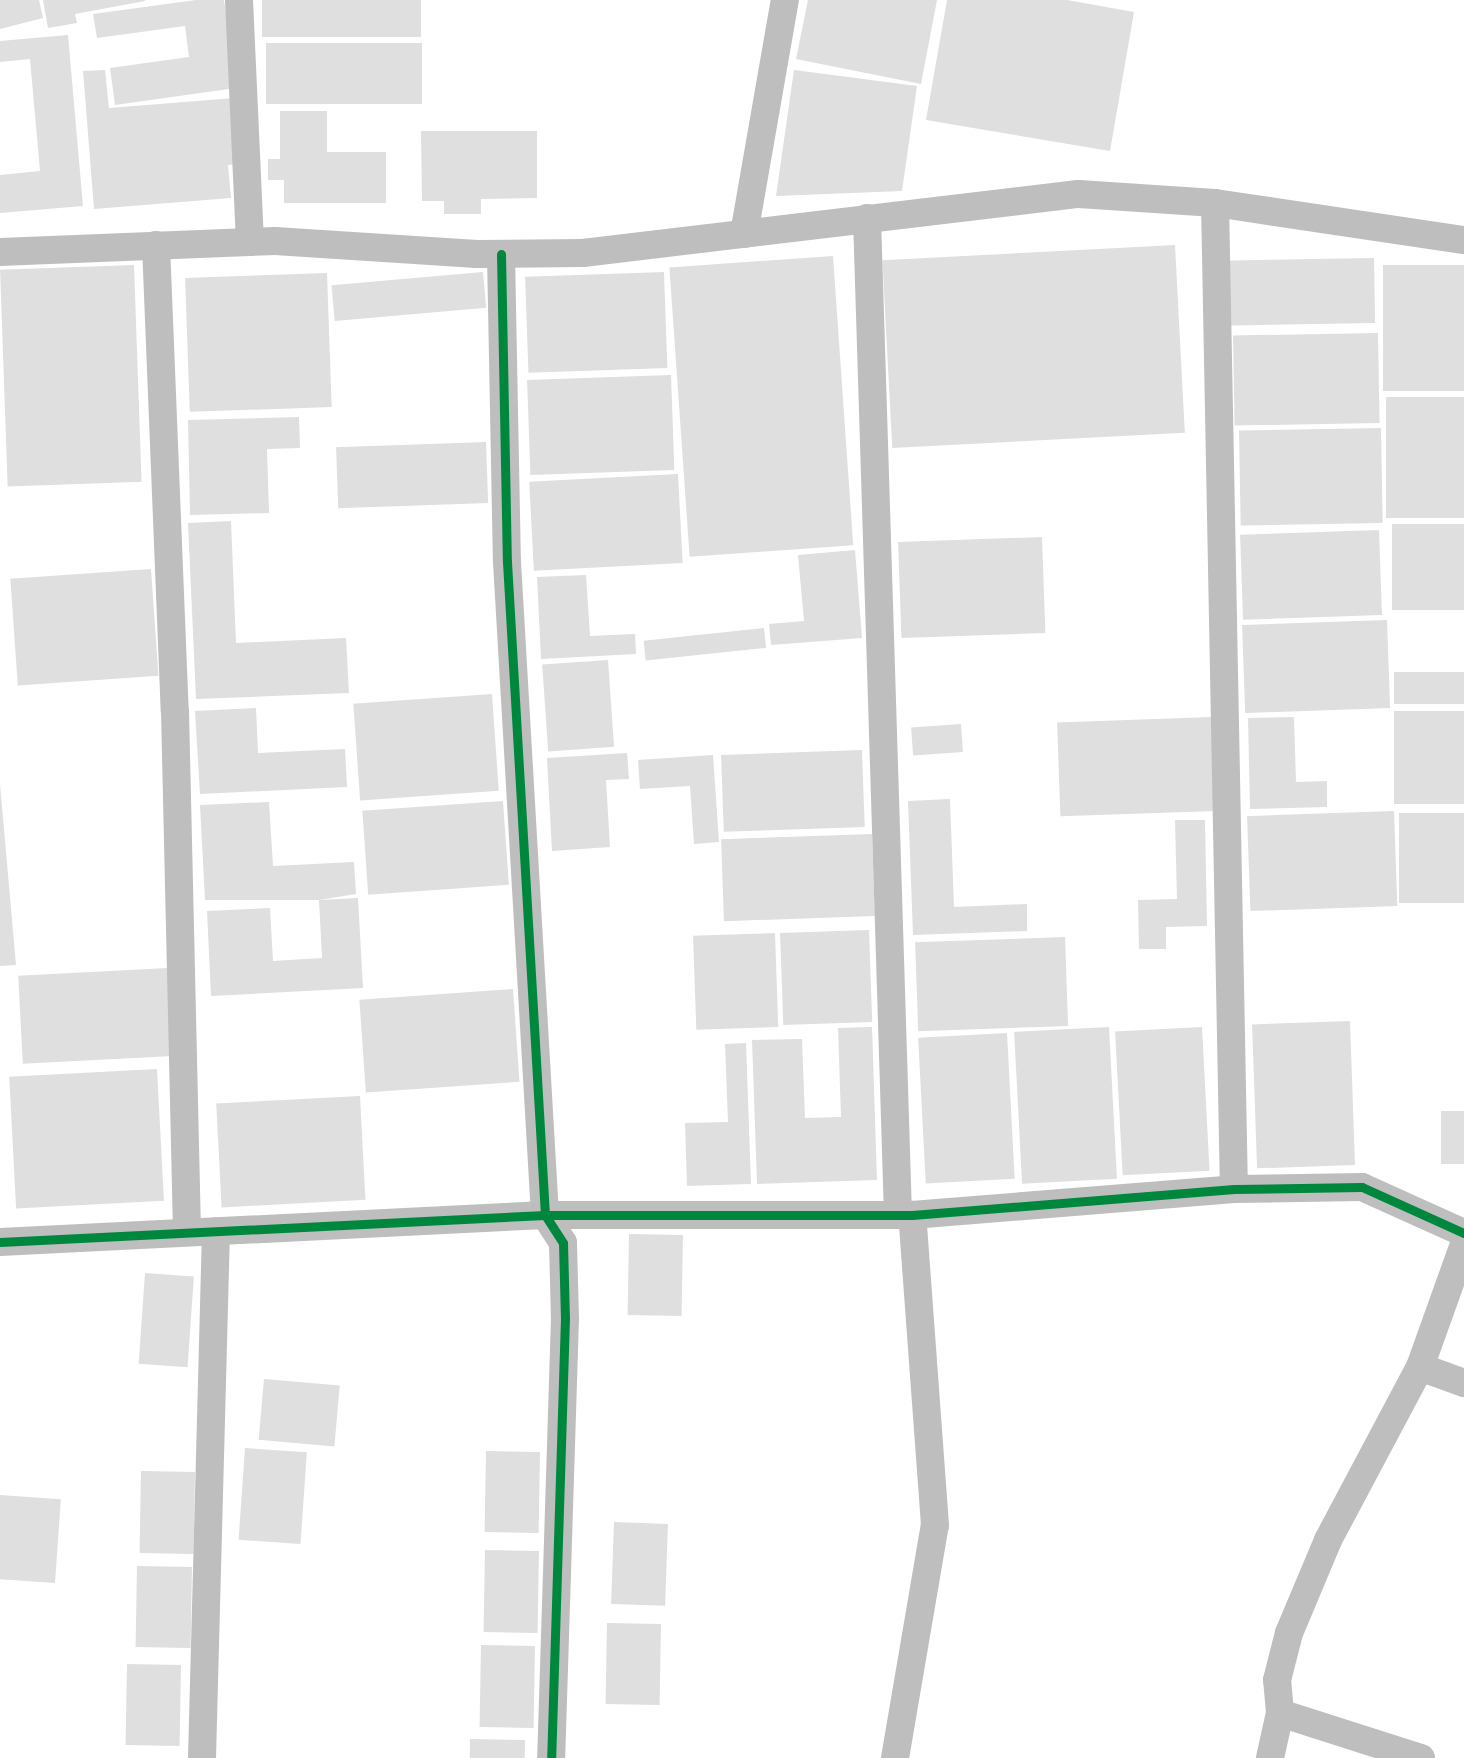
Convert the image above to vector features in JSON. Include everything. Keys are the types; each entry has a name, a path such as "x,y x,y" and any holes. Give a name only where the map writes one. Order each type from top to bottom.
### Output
{"street":[{"path":"239,0 250,242"},
{"path":"744,234 785,0"},
{"path":"0,251 250,242 354,242 501,254 583,253 1079,194 1215,203 1464,240"},
{"path":"1215,203 1234,1189"},
{"path":"867,218 905,1214 935,1525 895,1758"},
{"path":"156,245 175,711 187,1231"},
{"path":"501,254 507,576 545,1215 563,1243 565,1318 551,1758"},
{"path":"0,1242 545,1215 905,1214 1234,1189 1362,1187 1464,1233"},
{"path":"202,1758 216,1231"},
{"path":"1270,1758 1280,1713 1277,1680 1289,1633 1328,1540 1420,1367 1464,1244"},
{"path":"1420,1367 1464,1383"},
{"path":"1280,1713 1421,1758"}],"building":[{"path":"0,0 39,0 43,18 0,29"},
{"path":"43,0 145,1 75,14 77,23 48,28"},
{"path":"196,0 224,0 236,88 115,105 110,68 189,57 185,26 97,38 93,14"},
{"path":"262,0 421,0 421,37 262,37"},
{"path":"808,0 937,0 921,84 796,59"},
{"path":"947,0 1067,0 1134,12 1110,151 926,120"},
{"path":"68,35 83,206 0,213 0,175 40,171 30,59 0,62 0,41"},
{"path":"266,43 422,43 422,104 266,104"},
{"path":"105,70 109,108 234,98 240,164 228,165 231,198 94,209 83,71"},
{"path":"794,70 917,86 902,191 776,196"},
{"path":"280,111 327,111 327,152 386,152 386,203 284,203 284,180 268,180 268,159 280,159"},
{"path":"421,131 537,131 537,198 481,199 481,214 444,214 444,201 422,201"},
{"path":"1175,245 1185,433 892,448 882,260"},
{"path":"833,256 853,545 690,557 669,267"},
{"path":"1374,258 1375,323 1224,326 1223,261"},
{"path":"134,265 142,482 8,487 0,270"},
{"path":"1383,265 1464,265 1464,391 1383,391"},
{"path":"483,272 486,308 335,321 332,285"},
{"path":"664,272 667,368 528,373 525,277"},
{"path":"327,273 332,407 190,412 185,278"},
{"path":"1378,333 1380,423 1235,426 1233,336"},
{"path":"671,375 674,470 530,475 527,380"},
{"path":"1386,397 1464,397 1464,518 1386,518"},
{"path":"299,417 300,448 267,449 269,513 190,515 188,420"},
{"path":"1381,428 1383,523 1241,525 1239,430"},
{"path":"486,442 488,503 338,508 336,447"},
{"path":"678,474 683,563 534,571 529,482"},
{"path":"231,521 236,643 346,638 349,693 196,699 188,523"},
{"path":"1392,524 1464,524 1464,610 1392,610"},
{"path":"1379,530 1382,615 1243,620 1240,535"},
{"path":"1042,537 1045,633 901,638 898,542"},
{"path":"855,550 862,638 771,645 769,624 804,621 798,555"},
{"path":"151,569 158,676 18,686 10,579"},
{"path":"586,575 590,636 635,634 636,654 541,659 537,577"},
{"path":"1387,620 1390,708 1245,713 1242,625"},
{"path":"764,628 766,648 646,661 644,641"},
{"path":"608,660 614,747 548,751 542,665"},
{"path":"1394,672 1464,672 1464,704 1394,704"},
{"path":"492,694 499,791 360,800 353,704"},
{"path":"256,708 258,753 345,749 347,787 200,794 195,711"},
{"path":"1394,711 1464,711 1464,804 1394,804"},
{"path":"1212,717 1215,811 1060,816 1057,722"},
{"path":"1294,717 1296,782 1327,781 1327,807 1250,809 1248,718"},
{"path":"961,724 963,752 913,755 911,727"},
{"path":"862,750 865,827 724,832 721,755"},
{"path":"627,753 629,779 606,780 610,847 552,851 547,758"},
{"path":"713,755 719,842 694,844 690,786 640,789 638,760"},
{"path":"0,784 16,965 0,966"},
{"path":"950,799 954,907 1027,904 1027,931 913,935 908,801"},
{"path":"503,801 509,885 368,895 362,811"},
{"path":"269,802 273,866 354,862 356,894 319,900 205,900 200,805"},
{"path":"1394,811 1397,906 1250,911 1247,816"},
{"path":"1399,813 1464,813 1464,903 1399,903"},
{"path":"1175,820 1205,820 1207,926 1166,927 1166,949 1139,949 1138,900 1177,899"},
{"path":"872,834 875,916 724,921 721,839"},
{"path":"358,898 363,988 211,996 207,911 270,908 273,961 322,958 319,900"},
{"path":"869,930 872,1022 783,1025 780,933"},
{"path":"775,933 778,1027 696,1030 693,936"},
{"path":"1065,937 1068,1026 918,1031 915,942"},
{"path":"168,968 173,1056 23,1064 18,976"},
{"path":"513,989 519,1082 366,1093 359,1000"},
{"path":"1350,1021 1355,1165 1257,1168 1252,1024"},
{"path":"872,1027 877,1180 757,1184 752,1040 802,1039 805,1118 841,1117 838,1028"},
{"path":"1109,1027 1117,1179 1022,1184 1014,1032"},
{"path":"1202,1027 1210,1171 1123,1175 1115,1032"},
{"path":"1007,1033 1015,1179 926,1183 918,1038"},
{"path":"746,1043 751,1184 687,1186 685,1123 728,1122 725,1044"},
{"path":"157,1069 164,1201 16,1209 9,1077"},
{"path":"360,1096 365,1200 222,1207 216,1104"},
{"path":"1441,1111 1464,1111 1464,1164 1441,1164"},
{"path":"629,1234 683,1235 682,1316 628,1315"},
{"path":"145,1273 194,1276 188,1367 139,1364"},
{"path":"264,1379 340,1386 334,1446 259,1440"},
{"path":"245,1448 307,1452 300,1544 239,1540"},
{"path":"486,1451 540,1452 539,1533 485,1532"},
{"path":"141,1471 195,1472 194,1554 140,1553"},
{"path":"0,1495 61,1499 55,1583 0,1579"},
{"path":"614,1522 668,1524 665,1606 611,1604"},
{"path":"485,1550 539,1551 538,1633 484,1632"},
{"path":"137,1566 192,1567 191,1648 136,1647"},
{"path":"607,1623 661,1624 660,1705 606,1704"},
{"path":"481,1645 535,1646 534,1728 480,1727"},
{"path":"127,1664 181,1665 180,1746 126,1745"},
{"path":"470,1739 525,1740 525,1758 470,1758"}],"cycle path":[{"path":"501,254 507,562 545,1215 563,1243 565,1318 551,1758"},
{"path":"0,1242 545,1215 912,1215 1234,1189 1362,1187 1464,1233"}]}
